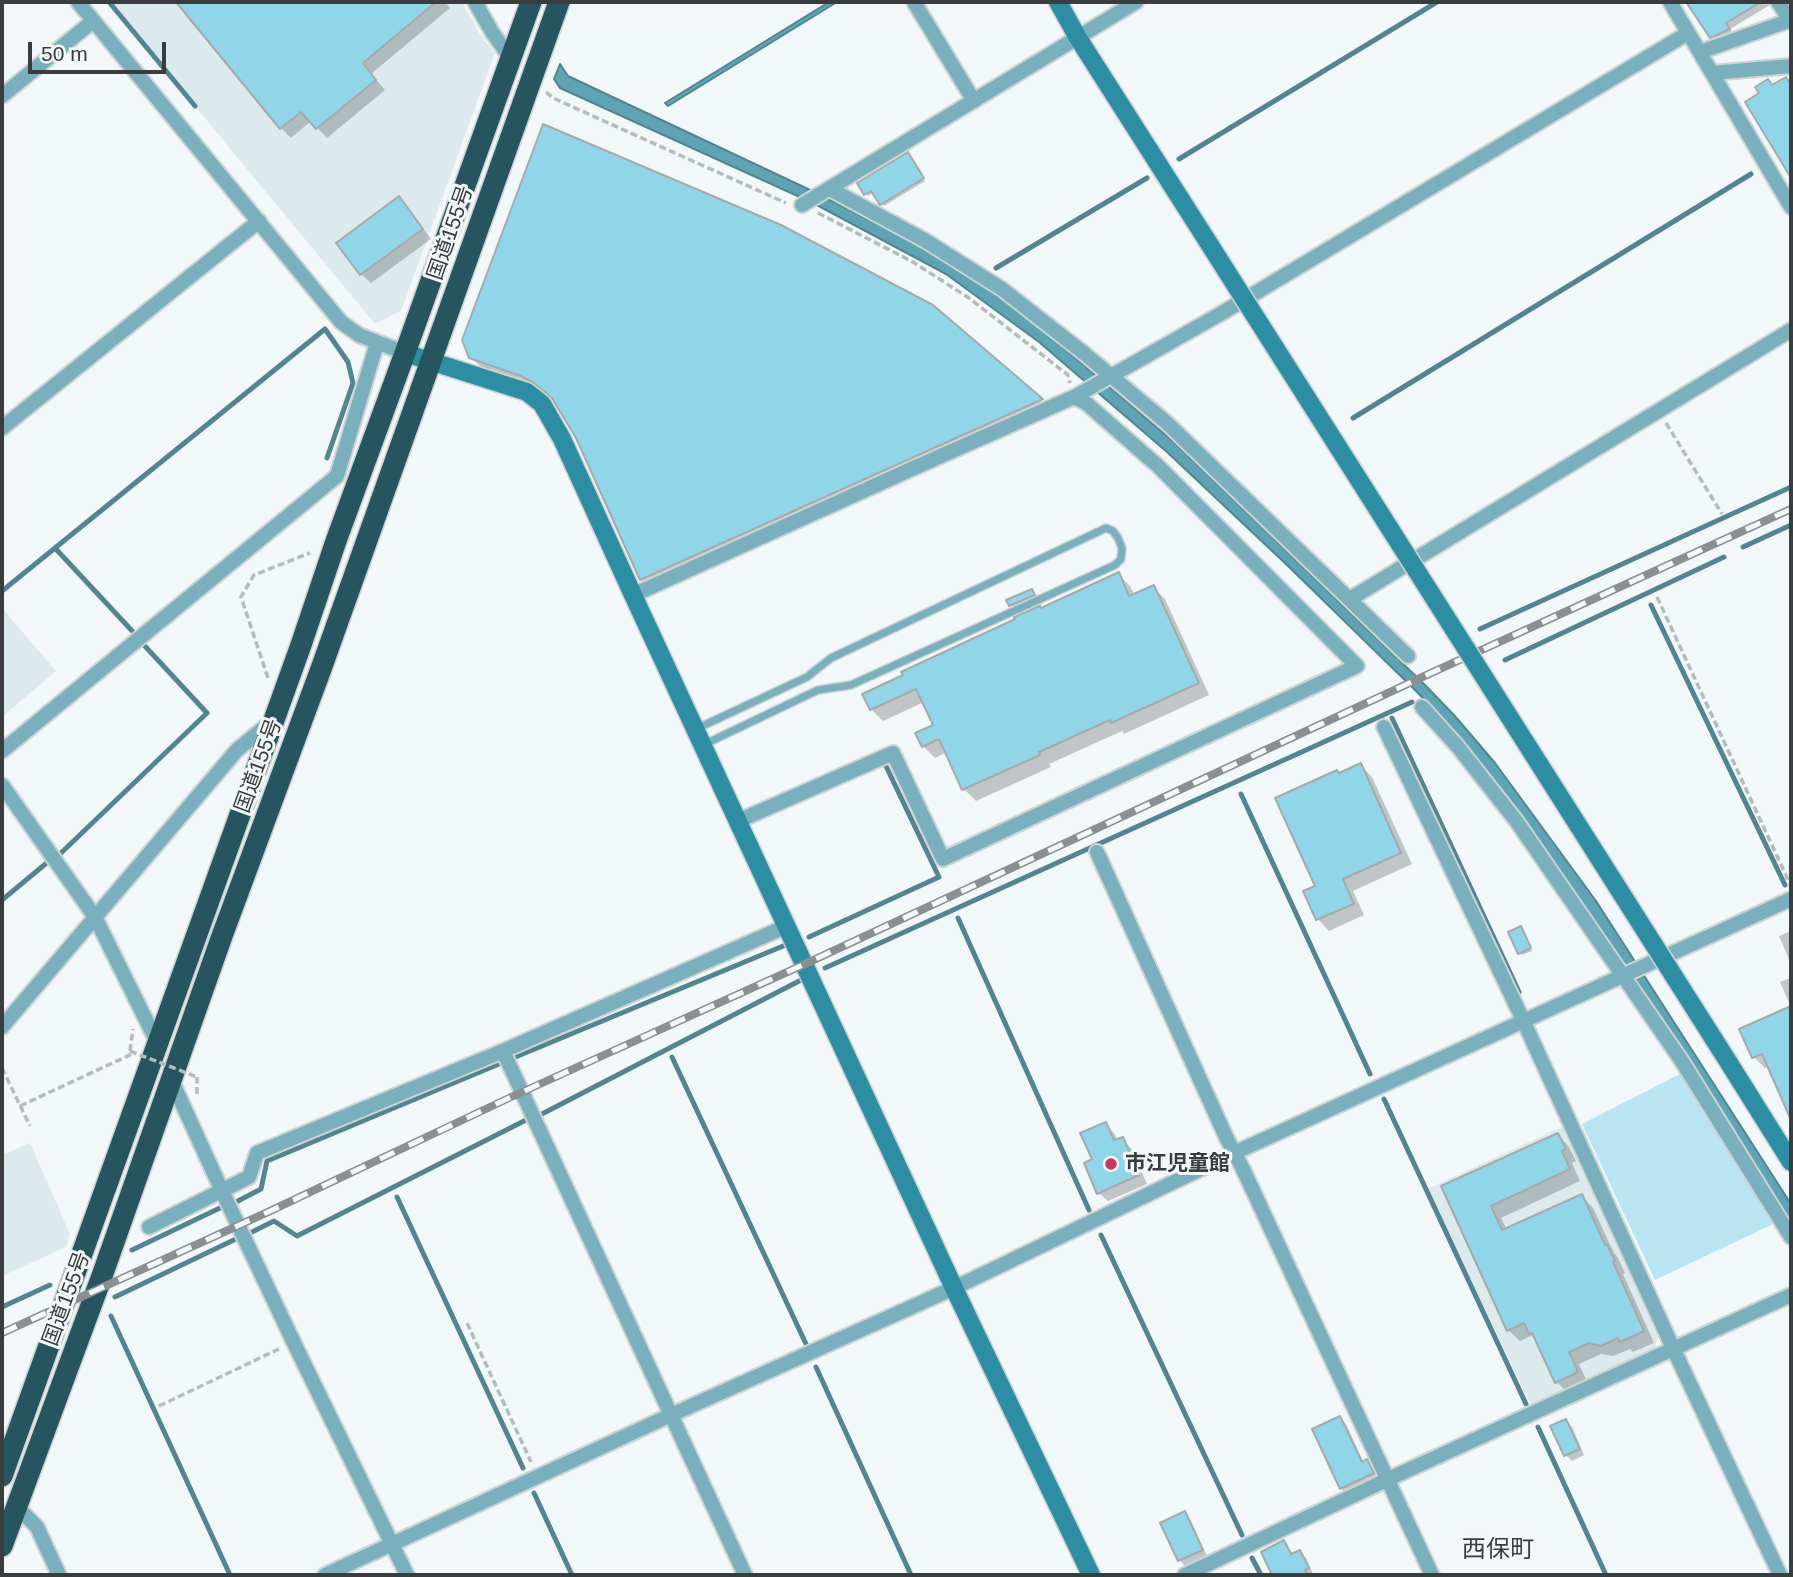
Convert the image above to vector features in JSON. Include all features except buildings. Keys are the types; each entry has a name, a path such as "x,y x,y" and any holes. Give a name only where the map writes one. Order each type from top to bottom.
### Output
{"highway":[{"name":"国道155号","path":"4,1459 158,1044 531,2"},
{"name":"国道155号","path":"2,1546 432,362 559,2"}],"street":[{"path":"78,2 341,322 377,344 527,393 542,404 562,439 954,1288 1091,1575"},
{"path":"475,2 511,59"},
{"path":"914,2 974,101"},
{"path":"1058,2 1791,1162"},
{"path":"804,204 1136,2"},
{"path":"1670,2 1791,207"},
{"path":"1700,52 1791,20 1778,2"},
{"path":"2,96 93,21"},
{"path":"633,595 1074,397 1222,313 1688,33"},
{"path":"1712,73 1791,66"},
{"path":"827,190 926,241 1002,289 1167,423 1408,656"},
{"path":"2,428 259,222"},
{"path":"1350,599 1791,330"},
{"path":"2,751 337,476 377,344"},
{"path":"738,821 893,753 943,859 1357,666 1158,466 1087,403 1074,397"},
{"path":"1422,707 1458,747 1517,822 1681,1060 1791,1237"},
{"path":"2,1027 237,750 273,721"},
{"path":"1384,727 1780,1575"},
{"path":"2,785 95,917 158,1044"},
{"path":"1097,852 1227,1139 1432,1575"},
{"path":"325,1575 954,1288 1234,1153 1791,899"},
{"path":"149,1227 249,1177 257,1153 503,1051 787,926"},
{"path":"503,1051 745,1575"},
{"path":"171,1079 294,1343 407,1575"},
{"path":"1185,1575 1791,1295"},
{"path":"16,1506 37,1527 60,1575"}],"lane":[{"path":"1106,528 1113,531 1118,538 1122,548 1121,559 1115,565 851,685 818,690 699,737 807,677 831,658 1106,528"}],"path":[{"path":"532,79 553,98 796,208 804,204 913,262 969,298 1068,375 1074,397"},
{"path":"1659,411 1722,514"},
{"path":"286,687 270,684 241,597 254,575 336,541"},
{"path":"1657,597 1791,886"},
{"path":"133,1027 130,1051 197,1077 197,1097"},
{"path":"20,1106 128,1055 158,1044"},
{"path":"2,1068 30,1126"},
{"path":"467,1323 538,1476"},
{"path":"159,1406 294,1343"}],"shaded area":[{"path":"109,2 462,2 479,33 495,53 401,311 375,324"},
{"path":"829,2 837,2 668,106 665,103"},
{"path":"560,64 568,76 825,197 942,258 996,294 1050,336 1176,444 1425,685 1495,763 1596,901 1791,1204 1791,1227 1476,759 1416,691 1287,565 1167,452 1039,342 946,274 813,203 560,88 554,79"},
{"path":"2,608 56,671 2,717"},
{"path":"1680,1074 1773,1224 1655,1280 1582,1124"},
{"path":"1562,1127 1658,1338 1653,1351 1531,1405 1427,1189"},
{"path":"30,1143 70,1234 66,1247 2,1276 2,1155"}],"waterway":[{"path":"109,2 195,106"},
{"path":"1179,159 1437,2"},
{"path":"1353,418 1751,174"},
{"path":"996,268 1147,178"},
{"path":"2,591 325,329 348,362 353,383 327,458"},
{"path":"1480,629 1791,487"},
{"path":"1743,547 1791,525"},
{"path":"55,548 135,634"},
{"path":"1505,660 1724,557"},
{"path":"1651,605 1785,885"},
{"path":"60,854 207,713 143,644"},
{"path":"825,968 1412,702"},
{"path":"1392,718 1519,992"},
{"path":"809,937 939,877 884,762"},
{"path":"1241,794 1370,1074"},
{"path":"2,900 49,861"},
{"path":"958,918 1089,1210"},
{"path":"513,1058 788,944"},
{"path":"540,1115 803,979"},
{"path":"672,1057 806,1344"},
{"path":"238,1201 261,1189 267,1161 499,1064"},
{"path":"1384,1099 1526,1404"},
{"path":"250,1233 274,1221 297,1236 528,1119"},
{"path":"397,1197 523,1468"},
{"path":"132,1250 222,1207"},
{"path":"1101,1235 1242,1535"},
{"path":"115,1297 238,1238"},
{"path":"2,1307 50,1285"},
{"path":"111,1316 230,1575"},
{"path":"816,1367 911,1575"},
{"path":"1538,1427 1606,1575"},
{"path":"534,1493 572,1575"},
{"path":"1252,1558 1261,1575"}],"railway":[{"path":"2,1333 1791,509"}],"place":[{"name":"市江児童館","path":"1111,1164"}],"district":[{"name":"西保町","path":"1498,1550"}]}
